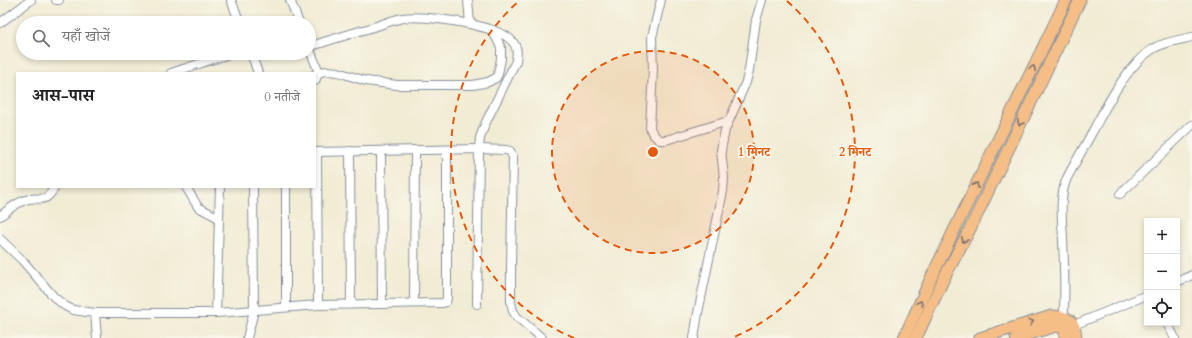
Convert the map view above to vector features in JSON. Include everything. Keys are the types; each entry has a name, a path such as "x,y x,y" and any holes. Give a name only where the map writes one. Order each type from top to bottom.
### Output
{"main road":[{"path":"911,337 932,276 1066,0"},
{"path":"911,337 971,226 1080,0"},
{"path":"980,338 1052,316 1076,338"},
{"path":"1016,338 1056,326 1066,328"}],"street":[{"path":"0,23 31,0"},
{"path":"231,0 237,16"},
{"path":"468,0 470,24"},
{"path":"661,0 652,41 653,70 650,128 652,134 659,140 666,140 728,120"},
{"path":"694,338 723,191 724,178 722,150 725,130 748,76 756,20 762,0"},
{"path":"293,1 297,16"},
{"path":"316,45 341,36 403,18 414,17 425,17 470,24 492,30 512,41 517,53 516,61 483,130 479,149 477,304"},
{"path":"313,60 317,73 328,71 338,72 366,81 397,85 473,85 488,82 496,78 498,74 501,59 501,48 492,30"},
{"path":"1144,296 1066,328 1062,192 1067,178 1109,101 1126,76 1149,51 1165,43 1192,37"},
{"path":"174,72 211,60"},
{"path":"253,60 258,72"},
{"path":"1120,194 1192,124"},
{"path":"318,305 316,152 479,149 506,150 512,154 513,157 511,302 513,311 517,317 542,338"},
{"path":"414,304 415,150"},
{"path":"0,239 22,260 54,297 65,306 73,310 95,313 216,313 318,305 443,303 446,302 447,298 447,150"},
{"path":"350,151 351,304"},
{"path":"381,151 382,304"},
{"path":"0,216 24,200 46,198 49,196 53,188"},
{"path":"187,188 198,207 219,218"},
{"path":"216,313 220,188"},
{"path":"247,338 254,311 254,188"},
{"path":"286,188 286,307"},
{"path":"1180,281 1192,275"},
{"path":"95,313 97,338"},
{"path":"1169,326 1175,338"}]}
